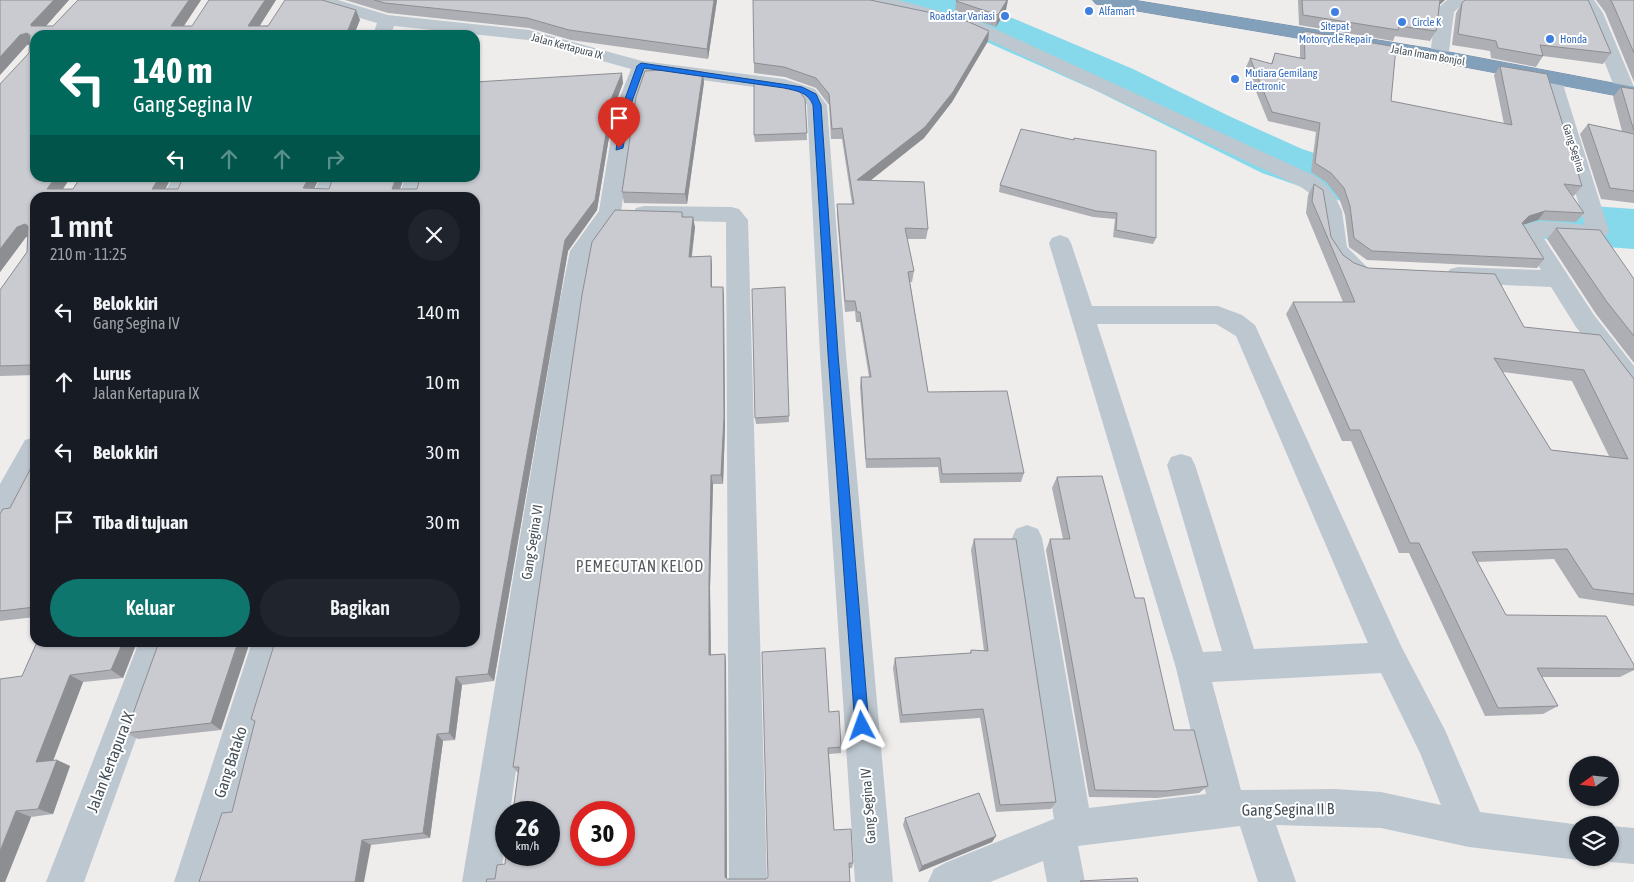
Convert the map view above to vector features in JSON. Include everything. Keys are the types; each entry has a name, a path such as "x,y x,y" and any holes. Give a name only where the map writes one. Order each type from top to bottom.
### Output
{"highway":[{"name":"Jalan Imam Bonjol","path":"1102,0 1433,55 1630,92"}],"street":[{"name":"Jalan Kertapura IX","path":"319,0 384,28 437,30"},
{"path":"878,0 974,26 1192,130 1307,181 1321,190 1329,200 1336,250 1344,259 1361,270 1380,271"},
{"path":"1433,55 1440,51 1446,10 1458,0"},
{"path":"1585,0 1594,13 1630,92"},
{"name":"Jalan Kertapura IX","path":"480,32 529,35 641,66 762,82"},
{"path":"641,66 626,107 610,212 724,214 735,216 737,220 748,882"},
{"name":"Gang Segina","path":"1551,78 1597,225 1590,233 1549,228 1530,230 1528,232 1557,279"},
{"name":"Gang Segina IV","path":"762,82 802,90 814,96 817,105 833,354 874,882"},
{"name":"Gang Segina VI","path":"481,882 541,487 571,305 582,251 610,212"},
{"path":"1060,243 1192,668 1240,809 1277,882"},
{"path":"1439,274 1557,279 1585,321 1634,385"},
{"path":"1083,314 1218,315 1234,321 1246,331 1390,658 1433,742 1469,829"},
{"path":"0,512 30,457"},
{"path":"1181,465 1243,666"},
{"path":"1027,538 1066,832 1066,882"},
{"name":"Jalan Kertapura IX","path":"65,882 153,647"},
{"name":"Gang Batako","path":"192,882 266,647"},
{"path":"1192,668 1390,658"},
{"name":"Gang Segina II B","path":"947,882 1066,832 1240,809 1382,810 1469,829 1569,841"},
{"path":"1619,845 1634,846"}],"building":[{"path":"0,0 54,0 31,26 53,26 78,0 189,0 171,26 192,26 209,0 265,0 248,26 268,26 285,0 322,0 356,10 348,30 30,30 30,35 27,33 20,35 0,57"},
{"path":"374,0 714,0 707,49 569,30 527,18 385,3"},
{"path":"753,0 870,0 947,16 969,22 989,31 953,92 925,127 857,180 924,182 928,229 905,228 914,271 908,272 928,392 1007,391 1024,473 942,474 940,458 866,459 861,377 871,377 860,312 857,312 855,301 845,301 837,204 854,204 842,128 832,129 829,94 816,78 784,67 754,63"},
{"path":"957,0 1007,0 998,15"},
{"path":"1302,0 1440,0 1436,31 1399,26 1398,30 1303,15"},
{"path":"1465,0 1588,0 1611,53 1540,45 1543,56 1498,48 1496,41 1458,34 1462,3"},
{"path":"1610,0 1634,0 1634,53 1612,2"},
{"path":"1304,31 1396,47 1391,101 1512,125 1500,66 1547,74 1582,186 1564,184 1584,213 1545,211 1529,216 1522,223 1544,259 1372,251 1354,238 1350,206 1344,188 1331,173 1315,163 1320,123 1272,112 1250,58 1272,64 1275,53 1305,59"},
{"path":"30,35 30,182 52,182 47,189 73,189 77,182 156,182 152,189 178,189 181,182 307,182 303,188 329,189 332,182 395,182 392,189 417,189 419,182 480,182 480,82 622,73 612,97 595,200 565,240 488,674 456,677 449,733 437,734 423,833 362,840 355,882 199,882 222,813 232,812 255,721 251,719 273,647 480,647 480,192 30,192 30,365 0,366 0,290 27,252 28,226 25,224 17,227 0,249 0,84 29,53"},
{"path":"680,69 703,72 685,194 622,192 636,97 645,71"},
{"path":"754,82 783,86 800,92 805,99 807,133 754,135"},
{"path":"1621,87 1634,89 1634,131"},
{"path":"1588,124 1634,134 1634,191 1610,188"},
{"path":"1021,129 1074,140 1074,138 1156,151 1156,238 1116,230 1117,213 1096,211 1000,185"},
{"path":"1314,184 1323,190 1331,237 1343,255 1354,263 1368,268 1495,274 1524,327 1600,335 1634,379 1634,594 1593,589 1567,549 1472,552 1506,615 1606,616 1634,665 1634,669 1537,668 1558,706 1498,708 1419,543 1410,543 1360,430 1350,430 1293,302 1355,302 1312,201","holes":["1494,358 1584,370 1628,459 1551,450"]},
{"path":"615,210 682,212 682,217 693,217 689,257 711,256 711,287 723,287 724,417 721,475 711,475 709,655 725,654 725,877 727,879 766,879 768,877 762,652 825,648 829,712 839,711 841,747 828,748 834,830 851,829 853,863 849,863 850,882 486,882 487,879 495,879 497,866 560,866 560,801 514,801 519,767 513,767 582,295 592,242"},
{"path":"1556,228 1600,230 1634,279 1634,336 1607,302"},
{"path":"785,287 789,416 755,418 752,289"},
{"path":"30,470 30,608 0,611 0,514 3,509 10,508"},
{"path":"1102,476 1135,598 1144,598 1174,730 1194,730 1208,786 1165,791 1095,790 1050,539 1070,539 1057,477"},
{"path":"974,539 1016,539 1056,802 1000,805 983,709 902,715 895,658 971,653 971,650 988,651"},
{"path":"35,647 121,647 111,670 70,675 36,762 57,760 38,809 16,811 0,851 0,679 22,676"},
{"path":"157,647 236,647 211,723 126,733"},
{"path":"979,793 996,836 922,866 905,818"},
{"path":"1137,878 1138,882 1080,881"}],"waterway":[{"path":"906,0 981,22 1115,80 1210,128 1282,161 1362,188 1579,225 1634,229"}],"place":[{"name":"Alfamart","path":"1089,11"},
{"name":"Sitepat Motorcycle Repair","path":"1335,12"},
{"name":"Roadstar Variasi","path":"1005,16"},
{"name":"Circle K","path":"1402,22"},
{"name":"Honda","path":"1550,39"},
{"name":"Mutiara Gemilang Electronic","path":"1235,79"}],"district":[{"name":"PEMECUTAN KELOD","path":"640,566"}],"route":[{"path":"619,148 626,107 641,66 784,85 802,90 814,96 817,105 833,354 862,726"}]}
